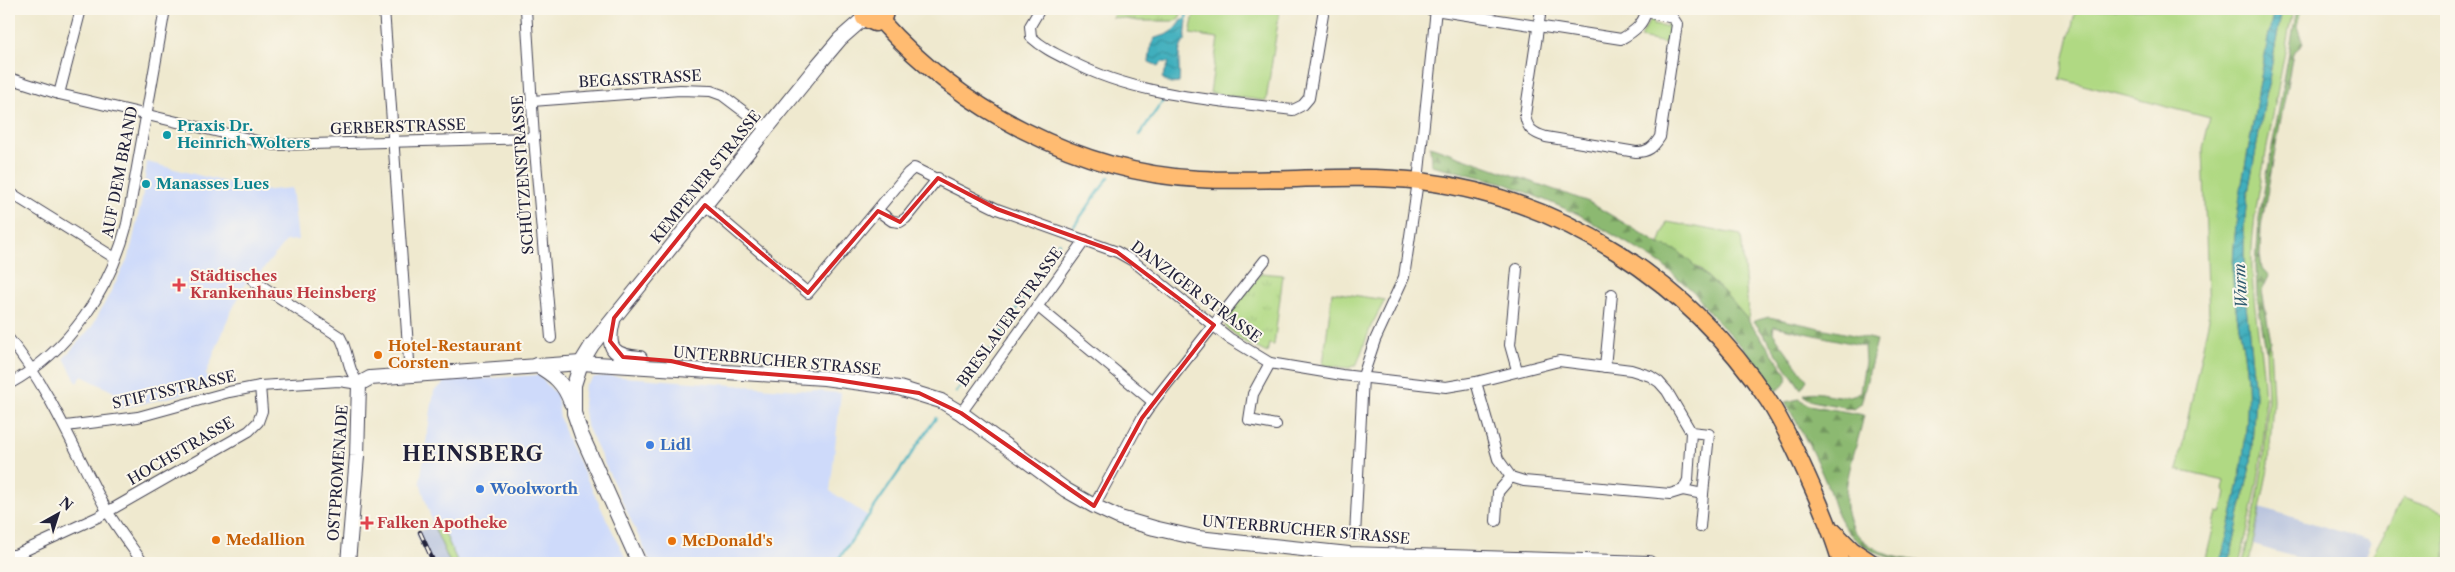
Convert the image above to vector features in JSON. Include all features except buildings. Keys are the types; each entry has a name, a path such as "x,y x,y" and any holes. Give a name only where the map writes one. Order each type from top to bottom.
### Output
{"main road":[{"path":"863,14 872,23 883,15 935,71 1008,123 1125,170 1199,179 1418,181 1496,195 1558,218 1614,251 1660,282 1689,305 1746,370 1770,403 1802,465 1826,521 1841,563"},
{"path":"1826,521 1842,541 1857,554 1872,563"}],"street":[{"path":"59,94 81,9"},
{"name":"AUF DEM BRAND","path":"9,384 32,372 60,347 80,325 97,297 122,246 128,224 165,9"},
{"path":"384,9 409,370"},
{"name":"SCHÜTZENSTRASSE","path":"526,9 534,138 551,338"},
{"path":"1040,9 1030,26 1031,37 1036,42 1080,67 1120,83 1156,92 1293,110 1303,105 1309,98 1324,9"},
{"path":"1355,536 1363,376 1375,340 1404,277 1418,181 1433,9 1538,25 1621,39 1635,31 1642,22 1647,10 1673,18 1677,24 1660,137 1652,149 1645,152 1534,134 1527,126 1525,115 1538,25 1540,9"},
{"name":"KEMPENER STRASSE","path":"580,363 705,205 840,39 863,14"},
{"name":"GERBERSTRASSE","path":"9,78 59,94 274,145 534,138"},
{"name":"BEGASSTRASSE","path":"532,101 680,90 711,91 722,95 767,129"},
{"name":"DANZIGER STRASSE","path":"705,205 808,293 914,168 938,178 997,209 1117,252 1133,261 1256,356 1270,362 1446,387 1476,382 1517,370 1559,361 1631,370 1660,382 1691,432"},
{"path":"878,211 892,221 900,222 906,218 938,178"},
{"path":"9,192 116,258"},
{"name":"BRESLAUER STRASSE","path":"961,413 1085,240"},
{"path":"1094,506 1142,418 1153,402 1266,260"},
{"path":"1517,269 1510,345 1517,370"},
{"path":"254,280 340,337 346,349 349,370 359,384"},
{"path":"1605,367 1612,294"},
{"path":"1037,306 1153,402"},
{"path":"614,318 610,341 615,352 623,357 671,361 705,369"},
{"path":"9,340 66,426 107,511 143,563"},
{"name":"DANZIGER STRASSE","path":"1270,362 1253,394 1249,420 1276,424"},
{"path":"260,386 339,381 359,384 370,378 409,370 580,363 574,385 574,413"},
{"name":"UNTERBRUCHER STRASSE","path":"580,363 705,369 824,378 899,388 941,401 961,413 1066,490 1094,506 1120,518 1145,526 1198,538 1348,558 1649,563"},
{"path":"536,365 554,375 562,383 582,436 639,563"},
{"path":"1476,382 1498,460 1511,477 1524,481 1670,494 1683,490 1703,494"},
{"name":"OSTPROMENADE","path":"348,563 355,478 359,384"},
{"name":"STIFTSSTRASSE","path":"66,426 138,418 228,392 260,386"},
{"name":"HOCHSTRASSE","path":"9,555 16,555 107,511 221,449 249,431 258,422 262,410 260,386"},
{"path":"1683,490 1688,480 1691,432 1709,434 1700,527"},
{"path":"1496,522 1498,492 1511,477"}],"highlighted area":[{"path":"938,178 997,209 1117,252 1214,325 1142,418 1094,506 961,413 919,393 831,379 705,369 671,361 623,357 610,341 614,318 705,205 808,293 878,211 900,222"}],"shaded area":[{"name":"Städtisches Krankenhaus Heinsberg","path":"147,162 260,191 292,188 298,240 286,241 252,283 247,281 229,316 206,374 210,388 115,410 114,392 82,376 77,383 64,358 93,325 129,257 142,199"},
{"path":"538,375 557,395 560,418 566,436 628,563 458,563 440,522 433,525 420,482 434,391 447,381"},
{"path":"610,376 841,393 830,491 868,516 836,563 651,563 586,424 583,404 585,385 595,377"},
{"path":"2260,507 2371,541 2362,563 2316,563 2253,545"},
{"path":"440,522 458,563 430,563 416,533"}],"green space":[{"path":"1118,9 1182,9 1180,17 1175,21 1139,21 1112,17"},
{"path":"1195,9 1280,9 1266,101 1210,93 1218,38 1190,34"},
{"path":"2076,9 2274,9 2238,207 2233,275 2246,367 2246,426 2241,472 2220,563 2205,563 2217,512 2221,513 2226,493 2223,490 2225,481 2177,470 2209,318 2203,148 2210,118 2060,79"},
{"path":"2282,9 2293,9 2260,184 2252,248 2253,286 2262,362 2265,420 2261,461 2254,501 2240,561 2239,563 2229,563 2251,463 2255,394 2244,285 2244,227 2247,198"},
{"path":"2297,9 2301,9 2297,26 2303,44 2293,53 2261,227 2260,255 2262,268 2269,276 2262,291 2271,342 2266,351 2257,296 2256,265 2259,219"},
{"path":"1654,17 1653,25 1666,27 1668,20 1672,23 1670,44 1640,38 1651,18"},
{"path":"1430,146 1589,202 1659,244 1678,251 1722,290 1749,321 1787,374 1784,385 1774,391 1746,351 1712,316 1694,292 1661,264 1578,214 1504,183 1431,165"},
{"path":"1667,222 1741,235 1749,321 1700,269 1659,244"},
{"path":"1261,273 1283,275 1274,345 1269,344 1267,353 1243,341 1226,327 1225,320"},
{"path":"1332,292 1385,300 1371,326 1357,364 1349,368 1323,365"},
{"path":"1769,317 1877,340 1861,404 1854,409 1812,401 1803,395 1815,392 1845,396 1860,392 1865,362 1864,346 1774,326 1773,333 1807,380 1801,389 1754,321"},
{"path":"2270,344 2273,400 2269,464 2249,563 2243,563 2256,506 2264,457 2268,398 2266,351"},
{"path":"1799,399 1809,405 1864,415 1848,477 1846,497 1847,515 1855,531 1869,545 1892,556 1938,563 1908,561 1879,554 1866,548 1845,528 1837,514 1813,453 1785,402"},
{"path":"2403,498 2446,513 2446,563 2368,563"},
{"path":"440,522 458,563 450,563 433,525"}],"water":[{"name":"Wurm","path":"2274,9 2282,9 2247,198 2244,227 2244,285 2255,394 2251,463 2229,563 2220,563 2241,472 2246,426 2246,367 2233,275 2236,222"},
{"path":"1182,20 1187,20 1185,41 1179,55 1179,83 1170,84 1162,78 1169,63 1163,62 1158,66 1149,62 1151,45 1155,38 1171,32"}],"waterway":[{"path":"1185,22 1188,9"},
{"path":"1139,135 1163,101"},
{"path":"1074,226 1109,177"},
{"path":"1000,335 1059,242"},
{"path":"956,392 989,350"},
{"path":"836,563 936,418"}],"railway":[{"path":"420,532 434,563"}],"place":[{"name":"Praxis Dr. Heinrich Wolters","path":"167,135"},
{"name":"Manasses Lues","path":"146,184"},
{"name":"Städtisches Krankenhaus Heinsberg","path":"179,285"},
{"name":"Hotel-Restaurant Corsten","path":"378,355"},
{"name":"Lidl","path":"650,445"},
{"name":"Woolworth","path":"480,489"},
{"name":"Falken Apotheke","path":"367,523"},
{"name":"Medallion","path":"216,540"},
{"name":"McDonald's","path":"672,541"}],"district":[{"name":"HEINSBERG","path":"473,454"}]}
